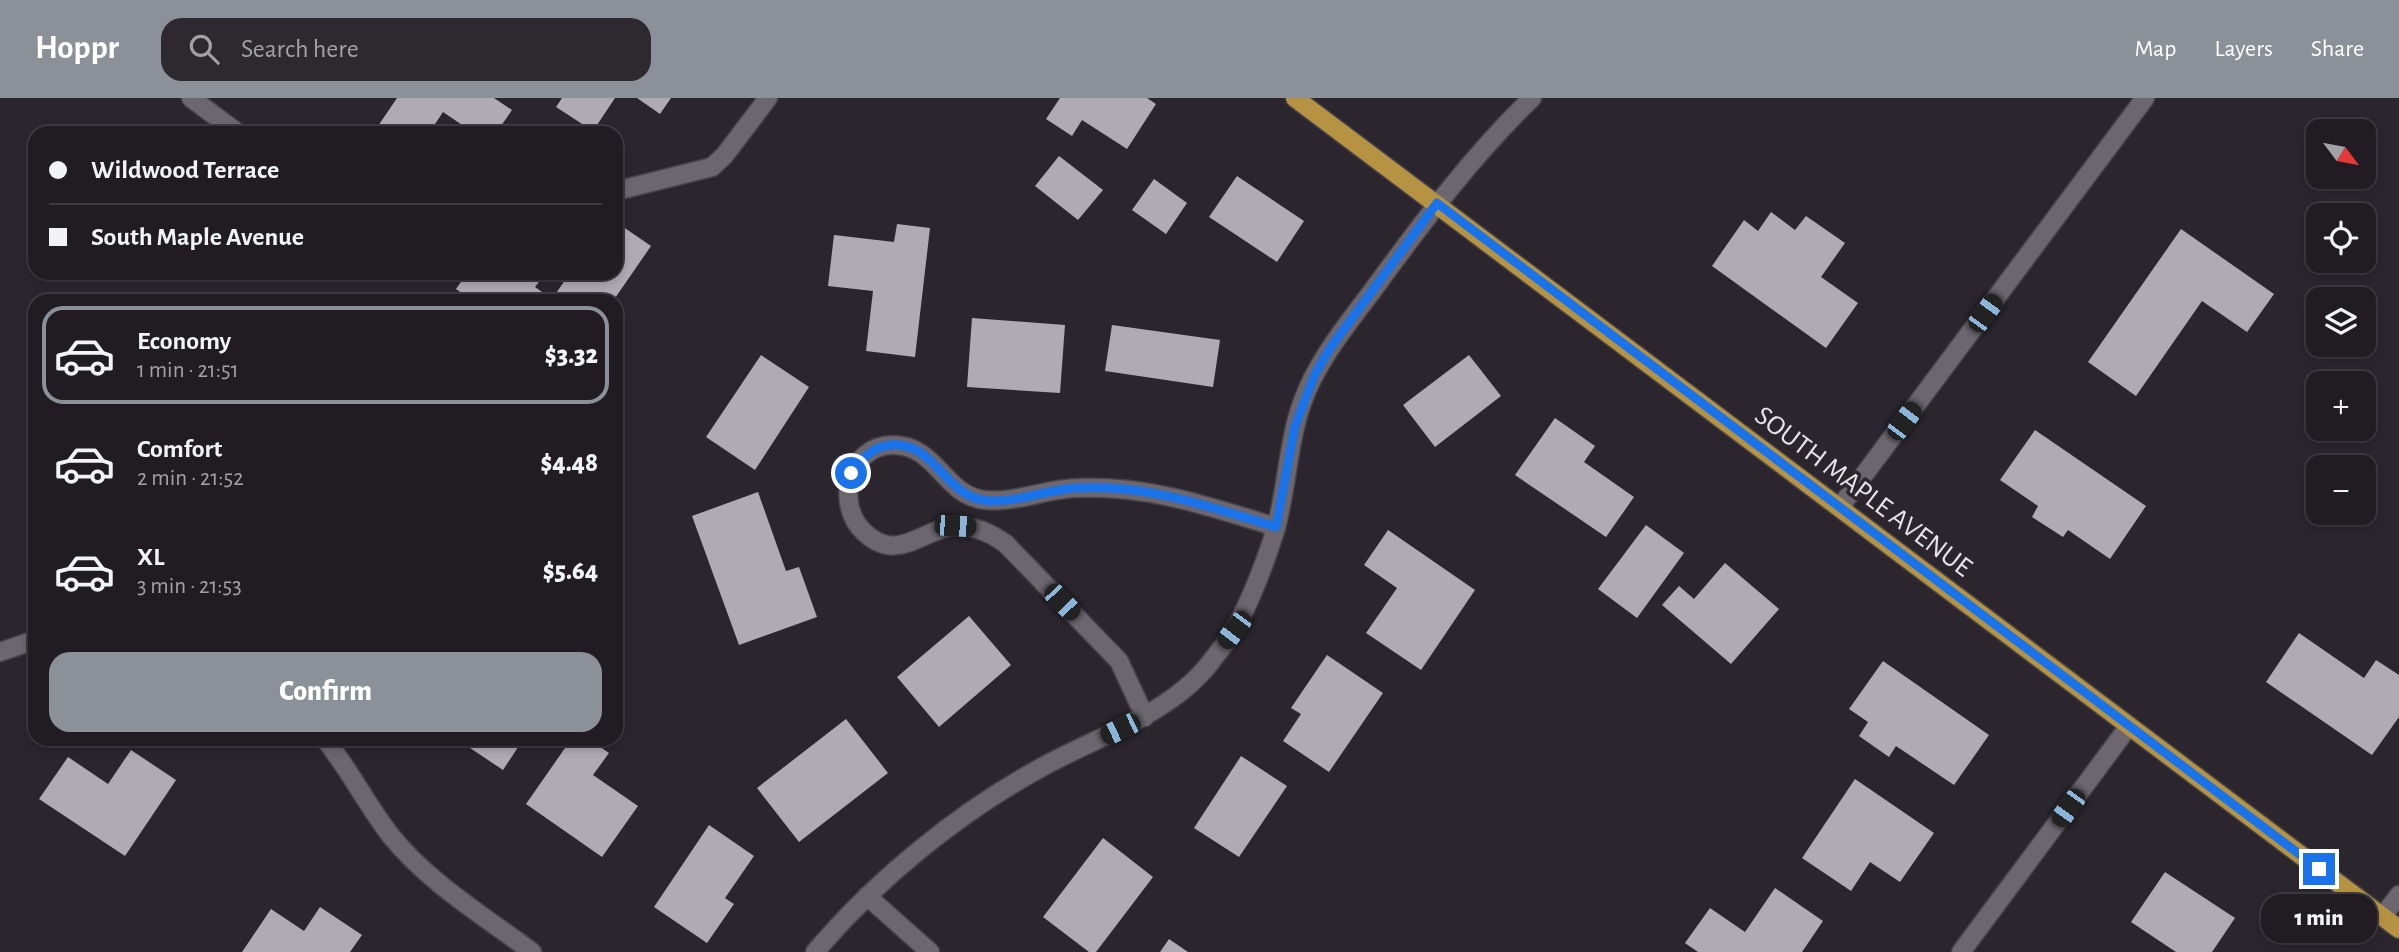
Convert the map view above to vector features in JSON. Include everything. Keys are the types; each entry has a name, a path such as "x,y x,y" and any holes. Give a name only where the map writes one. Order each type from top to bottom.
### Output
{"main road":[{"name":"SOUTH MAPLE AVENUE","path":"1295,98 2399,929"}],"street":[{"path":"191,98 228,126"},
{"path":"623,189 712,167 724,156 768,98"},
{"path":"815,952 867,896 914,855 998,793 1044,766 1145,717 1174,696 1207,666 1234,630 1276,527 1295,426 1315,374 1330,348 1437,203 1532,98"},
{"path":"1840,507 2145,98"},
{"path":"1145,717 1119,661 1006,544 994,535 975,527 955,526 939,530 914,543 897,545 880,542 864,533 853,518 847,501 851,473 865,455 876,448 902,445 923,453 956,487 982,500 1004,500 1077,488 1129,488 1178,497 1276,527"},
{"path":"975,527 982,500"},
{"path":"0,652 28,642"},
{"path":"1961,952 2129,726"},
{"path":"331,746 391,835 412,859 435,880 532,952"},
{"path":"2383,916 2399,895"},
{"path":"867,896 930,952"}],"building":[{"path":"397,98 494,98 512,110 501,126 464,126 443,112 434,126 378,126"},
{"path":"562,98 615,98 596,126 585,126 556,107"},
{"path":"637,98 671,98 660,114"},
{"path":"1060,98 1147,98 1156,104 1127,149 1082,120 1072,136 1046,119"},
{"path":"1059,156 1103,190 1078,220 1035,186"},
{"path":"1237,176 1304,221 1277,262 1209,217"},
{"path":"1154,179 1187,203 1166,234 1132,210"},
{"path":"1771,212 1795,230 1806,216 1845,243 1821,277 1858,303 1826,348 1712,266 1744,220 1758,231"},
{"path":"897,224 930,228 915,357 866,351 873,291 828,286 834,235 894,242"},
{"path":"623,227 651,246 618,294 555,294 565,280 623,280"},
{"path":"2181,229 2274,294 2247,332 2202,301 2136,396 2088,362"},
{"path":"462,280 536,280 539,282 535,287 545,294 463,294 456,289"},
{"path":"972,318 1065,325 1060,393 967,387"},
{"path":"1112,325 1220,340 1213,387 1105,371"},
{"path":"761,355 809,387 755,470 706,437"},
{"path":"1469,355 1501,396 1435,447 1403,405"},
{"path":"1555,418 1595,446 1584,462 1634,497 1606,537 1515,475"},
{"path":"2035,430 2146,506 2110,559 2068,530 2063,537 2032,517 2038,506 2000,480"},
{"path":"758,492 786,571 799,567 817,617 739,645 692,516"},
{"path":"1646,525 1684,553 1637,618 1598,589"},
{"path":"1388,530 1475,590 1421,670 1366,633 1397,588 1364,565"},
{"path":"1725,563 1779,609 1731,664 1662,605 1679,586 1694,599"},
{"path":"969,616 1011,665 939,727 897,677"},
{"path":"2299,633 2364,678 2376,660 2399,675 2399,717 2372,755 2266,682"},
{"path":"1327,655 1383,693 1329,772 1283,741 1301,714 1291,708"},
{"path":"1883,661 1989,735 1954,785 1896,746 1889,757 1859,736 1868,722 1849,709"},
{"path":"846,719 888,773 799,842 757,788"},
{"path":"467,746 519,746 503,770"},
{"path":"566,746 599,746 609,753 593,775 638,806 602,857 526,804"},
{"path":"131,750 176,780 125,856 39,799 68,757 108,784"},
{"path":"1241,756 1287,786 1239,857 1194,828"},
{"path":"1855,779 1934,833 1900,882 1870,862 1851,891 1802,858"},
{"path":"709,825 754,856 725,898 734,904 707,943 654,907"},
{"path":"1103,838 1153,877 1096,952 1089,952 1043,917"},
{"path":"2165,872 2235,918 2212,952 2176,952 2131,922"},
{"path":"1775,888 1823,921 1802,952 1698,952 1685,943 1710,908 1745,932"},
{"path":"320,907 362,935 350,952 242,952 271,909 304,931"},
{"path":"1169,939 1188,952 1160,952"}],"route":[{"path":"851,473 865,455 876,448 902,445 923,453 956,487 982,500 1004,500 1077,488 1129,488 1178,497 1276,527 1295,426 1315,374 1330,348 1437,203 2319,869"}]}
